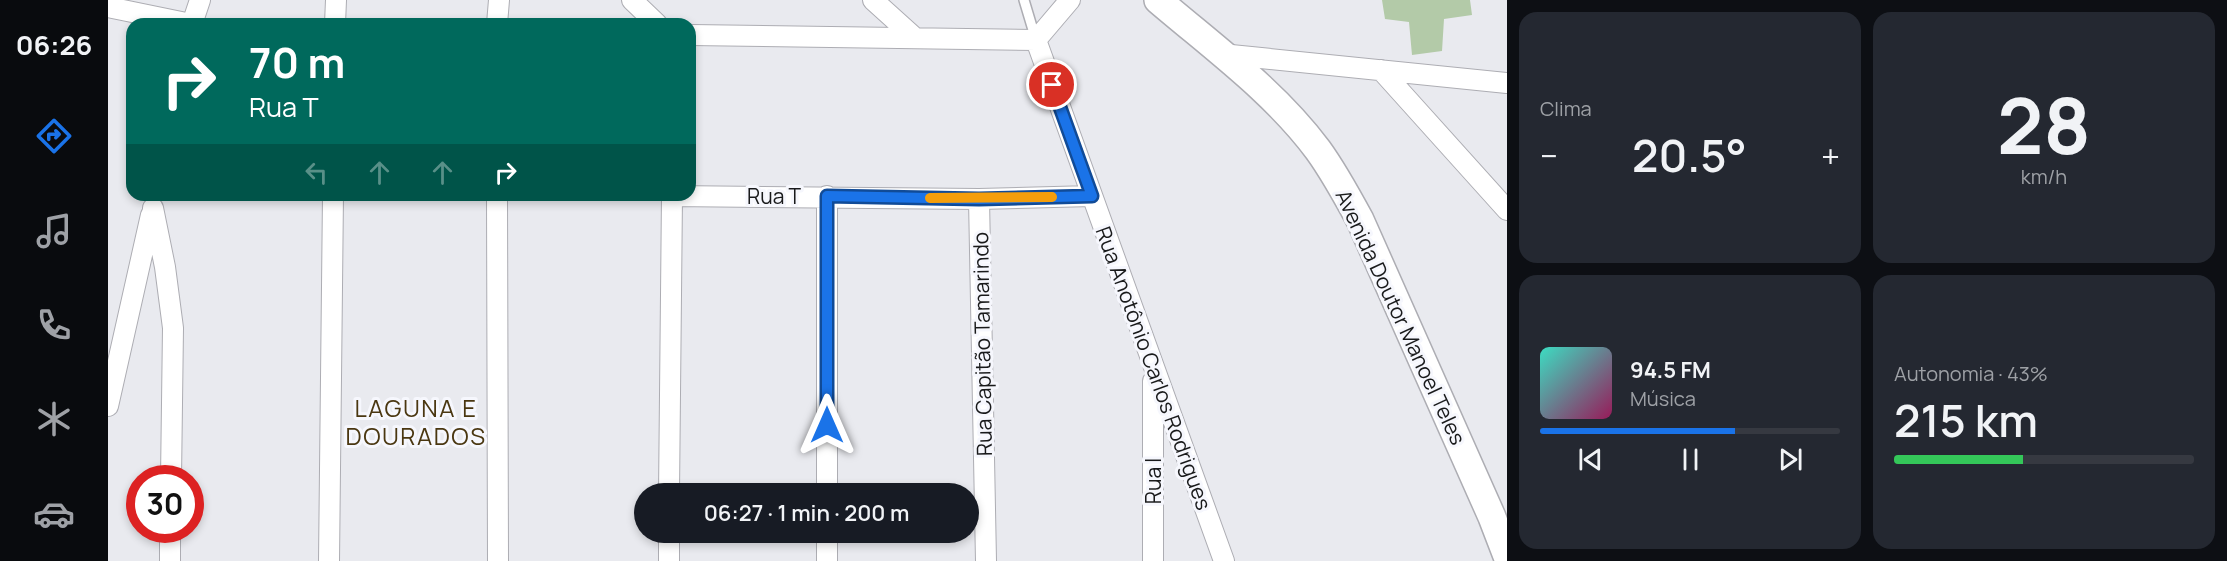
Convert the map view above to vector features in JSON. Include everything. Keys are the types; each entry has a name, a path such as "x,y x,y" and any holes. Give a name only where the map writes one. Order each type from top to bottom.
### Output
{"main road":[{"name":"Avenida Doutor Manoel Teles","path":"1158,0 1291,118 1341,183 1499,518 1507,556"}],"street":[{"path":"194,18 200,0"},
{"path":"335,18 336,0"},
{"path":"498,18 499,0"},
{"path":"632,0 651,18"},
{"path":"873,0 915,38"},
{"path":"696,35 1036,40 1070,0"},
{"path":"108,7 162,18"},
{"name":"Rua Anotônio Carlos Rodrigues","path":"1036,40 1224,561"},
{"path":"1221,54 1507,83"},
{"path":"1381,70 1507,210"},
{"name":"Rua T","path":"696,195 979,199 1092,196"},
{"path":"827,196 827,483"},
{"name":"Rua Capitão Tamarindo","path":"979,199 986,561"},
{"path":"329,561 333,201"},
{"path":"497,201 498,561"},
{"path":"669,483 672,201"},
{"path":"108,406 154,202"},
{"path":"154,202 172,328 171,465"},
{"name":"Rua I","path":"1153,365 1154,561"},
{"path":"170,543 170,561"},
{"path":"669,543 669,561"},
{"path":"827,543 827,561"}],"lane":[{"path":"1024,0 1036,40"}],"green space":[{"path":"1382,0 1470,0 1472,15 1444,19 1442,51 1412,55 1409,22 1385,19"}],"slow traffic":[{"path":"930,198 1052,197"}],"district":[{"name":"LAGUNA E DOURADOS","path":"416,421"}],"route":[{"path":"827,425 827,196 979,199 1092,196 1052,85"}]}
